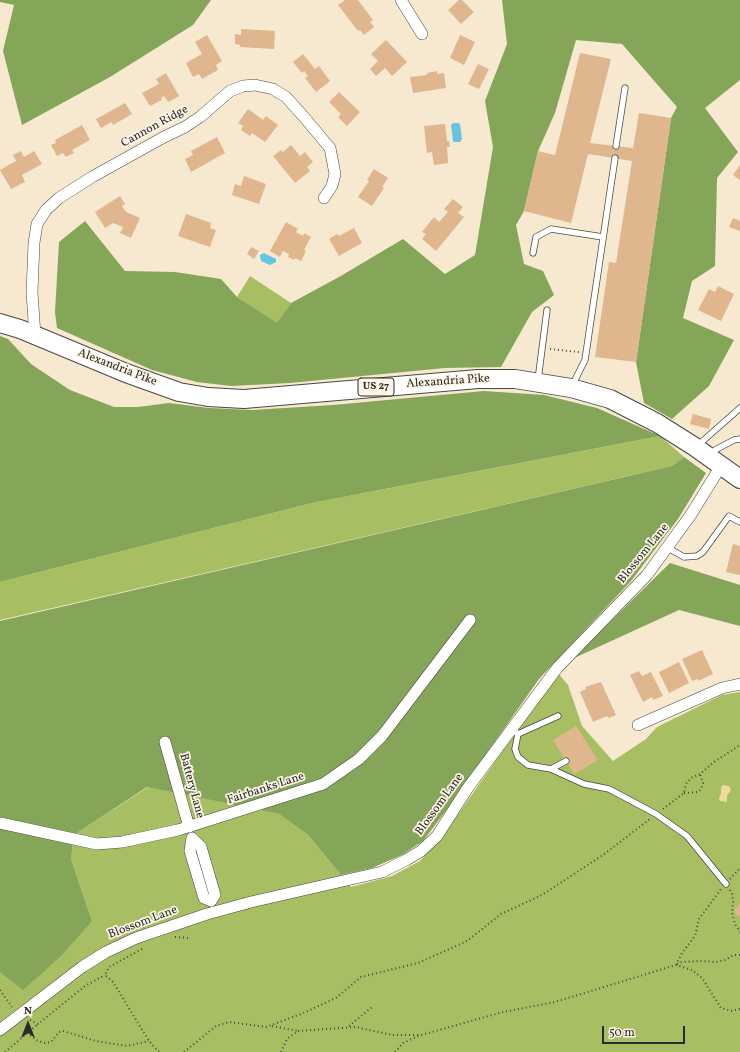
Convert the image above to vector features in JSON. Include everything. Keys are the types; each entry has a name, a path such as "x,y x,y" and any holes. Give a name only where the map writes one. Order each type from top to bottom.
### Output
{"main road":[{"name":"Alexandria Pike","path":"0,323 35,335 126,373 178,392 208,397 244,399 478,379 515,379 571,388 610,399 658,423 740,479"}],"street":[{"path":"401,0 422,34"},
{"name":"Cannon Ridge","path":"35,335 32,293 34,243 37,224 46,210 59,198 92,177 185,127 200,117 230,91 243,86 255,85 273,89 286,97 304,117 330,148 335,174 332,186 324,198"},
{"name":"Blossom Lane","path":"0,1030 82,967 106,952 136,938 212,907 365,877 382,872 421,851 437,836 471,784 514,732 558,667 647,575 668,548 690,516 715,462"},
{"name":"Fairbanks Lane","path":"0,823 97,844 122,842 189,827 323,784 359,759 382,736 470,620"},
{"path":"638,725 722,688 740,684"},
{"name":"Battery Lane","path":"165,742 189,827"},
{"name":"Battery Lane","path":"192,838 201,847 215,895 212,907"}],"lane":[{"path":"616,146 625,88"},
{"path":"571,388 585,360 614,158"},
{"path":"534,253 536,237 551,229 603,237"},
{"path":"538,382 547,310"},
{"path":"695,447 740,408"},
{"path":"715,462 715,450 734,440 740,439"},
{"path":"668,548 684,557 697,556 704,552 729,516 740,522"},
{"path":"558,716 514,732 515,749 518,757 528,765 551,768 584,784 609,789 656,814 687,836 726,884"},
{"path":"551,768 566,761"},
{"name":"Battery Lane","path":"189,827 192,838"}],"path":[{"path":"542,348 586,353"},
{"path":"684,793 686,784 691,778 700,774 714,762 740,745"},
{"path":"184,1052 216,1026 229,1022 266,1027 270,1026 336,998 361,977 418,963 468,941 501,914 542,895 603,855 684,793 698,792 703,783 700,774"},
{"path":"676,965 682,953 695,936 699,919 715,896 740,868"},
{"path":"726,884 732,893 734,902 732,913 735,924 740,932"},
{"path":"172,936 188,938"},
{"path":"146,946 109,967 105,974 112,982 149,1041 158,1052 160,1052"},
{"path":"395,1052 403,1043 421,1035 503,1012 555,1002 682,962 716,962 740,955"},
{"path":"676,965 692,970 702,978 721,1008 731,1011 740,1009"},
{"path":"348,1027 372,1007"},
{"path":"5,1052 38,1024"},
{"path":"270,1026 298,1031 356,1026 392,1035 421,1035"},
{"path":"28,1033 36,1040 44,1043 51,1042 59,1032 63,1031 96,1041 127,1046 149,1041"},
{"path":"281,1052 287,1038 298,1031"}],"green space":[{"path":"0,0 211,0 193,25 110,77 22,125 3,51 14,5 0,2"},
{"path":"502,0 740,0 740,80 705,108 738,152 717,178 715,266 692,281 683,318 734,340 709,386 672,419 644,403 636,362 671,118 677,107 622,44 576,40 555,113 538,151 524,211 516,225 524,264 543,271 554,295 532,312 501,367 445,368 290,383 231,386 197,382 152,370 57,328 55,312 59,242 85,221 125,271 175,272 221,279 237,297 277,323 291,303 339,277 403,239 445,274 475,255 493,147 485,101 507,44"},
{"path":"250,276 291,303 277,324 237,297"},
{"path":"0,336 8,339 31,364 70,390 114,407 138,407 169,403 209,408 252,410 333,405 484,391 544,395 597,408 660,436 312,503 0,582"},
{"path":"660,436 684,457 672,466 0,620 0,582 312,503"},
{"path":"684,457 706,473 678,519 631,581 539,679 451,804 423,841 402,855 372,868 341,875 308,835 279,814 147,787 74,835 71,859 92,921 61,956 23,990 0,972 0,621 672,466"},
{"path":"670,563 740,585 740,626 679,610 572,659"},
{"path":"558,673 568,685 582,726 613,761 646,739 657,727 722,695 740,692 740,1052 0,1052 0,972 92,921 71,859 74,835 148,787 279,814 308,835 351,887 392,876 420,861 444,834"}],"sand":[{"path":"723,785 729,786 731,790 727,796 727,802 720,801 719,799 721,787"}],"water":[{"path":"453,123 460,124 462,139 460,142 453,141 451,125"},
{"path":"264,253 276,259 276,262 270,265 261,261 260,255"}],"building":[{"path":"345,0 358,0 373,20 370,22 374,27 364,35 360,30 358,31 338,5"},
{"path":"459,0 462,0 474,12 461,24 448,10"},
{"path":"241,29 275,31 274,49 240,47 240,45 235,44 235,34 241,35"},
{"path":"207,35 222,61 216,65 218,70 202,79 199,74 193,77 186,63 202,54 195,42"},
{"path":"460,35 475,42 464,65 450,58"},
{"path":"386,40 407,62 392,76 385,68 376,76 370,69 378,61 371,54"},
{"path":"580,53 611,59 590,143 633,148 639,113 671,118 636,362 595,357 609,262 616,263 632,161 588,154 571,223 524,211 538,151 555,155"},
{"path":"303,54 315,69 319,66 330,81 316,92 305,78 308,76 304,71 302,73 293,62"},
{"path":"478,64 489,69 479,89 468,84"},
{"path":"437,71 437,74 444,73 446,88 413,93 410,77 427,75 427,73"},
{"path":"166,73 179,96 168,102 164,96 161,98 162,100 150,106 142,93 159,84 156,79"},
{"path":"339,92 360,112 347,126 338,117 341,114 329,102"},
{"path":"125,103 132,114 113,125 112,122 101,128 96,119"},
{"path":"248,109 263,120 266,116 278,125 265,142 252,133 250,136 241,130 243,126 238,123"},
{"path":"445,124 447,141 449,141 450,147 447,147 448,163 434,165 432,152 427,153 424,126"},
{"path":"82,125 90,140 72,150 74,153 66,157 63,153 57,156 51,145 56,143 55,140"},
{"path":"217,137 225,153 191,172 185,159 193,155 191,151"},
{"path":"291,145 300,156 305,152 313,162 307,167 310,171 295,183 273,156 281,150 283,152"},
{"path":"21,151 24,157 34,151 42,164 22,175 25,182 11,189 0,170 16,161 13,155"},
{"path":"740,165 740,180 733,175"},
{"path":"374,169 388,178 382,187 384,188 372,206 358,197 369,181 367,180"},
{"path":"244,176 266,184 259,204 232,195 235,184 241,186"},
{"path":"120,196 125,204 122,206 126,212 140,218 131,238 120,233 123,227 113,223 105,228 95,212"},
{"path":"453,199 463,207 458,213 464,217 436,251 422,239 426,234 422,232 434,217 439,222 448,212 444,209"},
{"path":"186,214 211,223 210,228 216,230 210,247 178,236"},
{"path":"733,218 740,221 740,231 729,227"},
{"path":"286,222 298,229 296,232 303,236 304,233 311,237 304,250 306,251 301,261 288,257 289,254 283,251 280,257 270,251"},
{"path":"354,228 362,243 339,256 329,239 337,234 339,236"},
{"path":"251,247 259,251 254,259 247,254"},
{"path":"718,286 734,294 721,321 698,310 709,289 715,292"},
{"path":"693,414 711,419 709,429 690,424"},
{"path":"733,544 740,546 740,575 726,572"},
{"path":"702,650 713,674 698,681 698,679 692,681 682,659"},
{"path":"679,662 689,683 669,693 659,672"},
{"path":"639,671 642,676 651,672 663,696 653,700 652,697 643,702 630,675"},
{"path":"601,682 616,715 609,718 607,716 593,722 580,692 586,689 585,687"},
{"path":"576,726 598,760 574,774 553,740"},
{"path":"740,904 740,917 734,911"}]}
